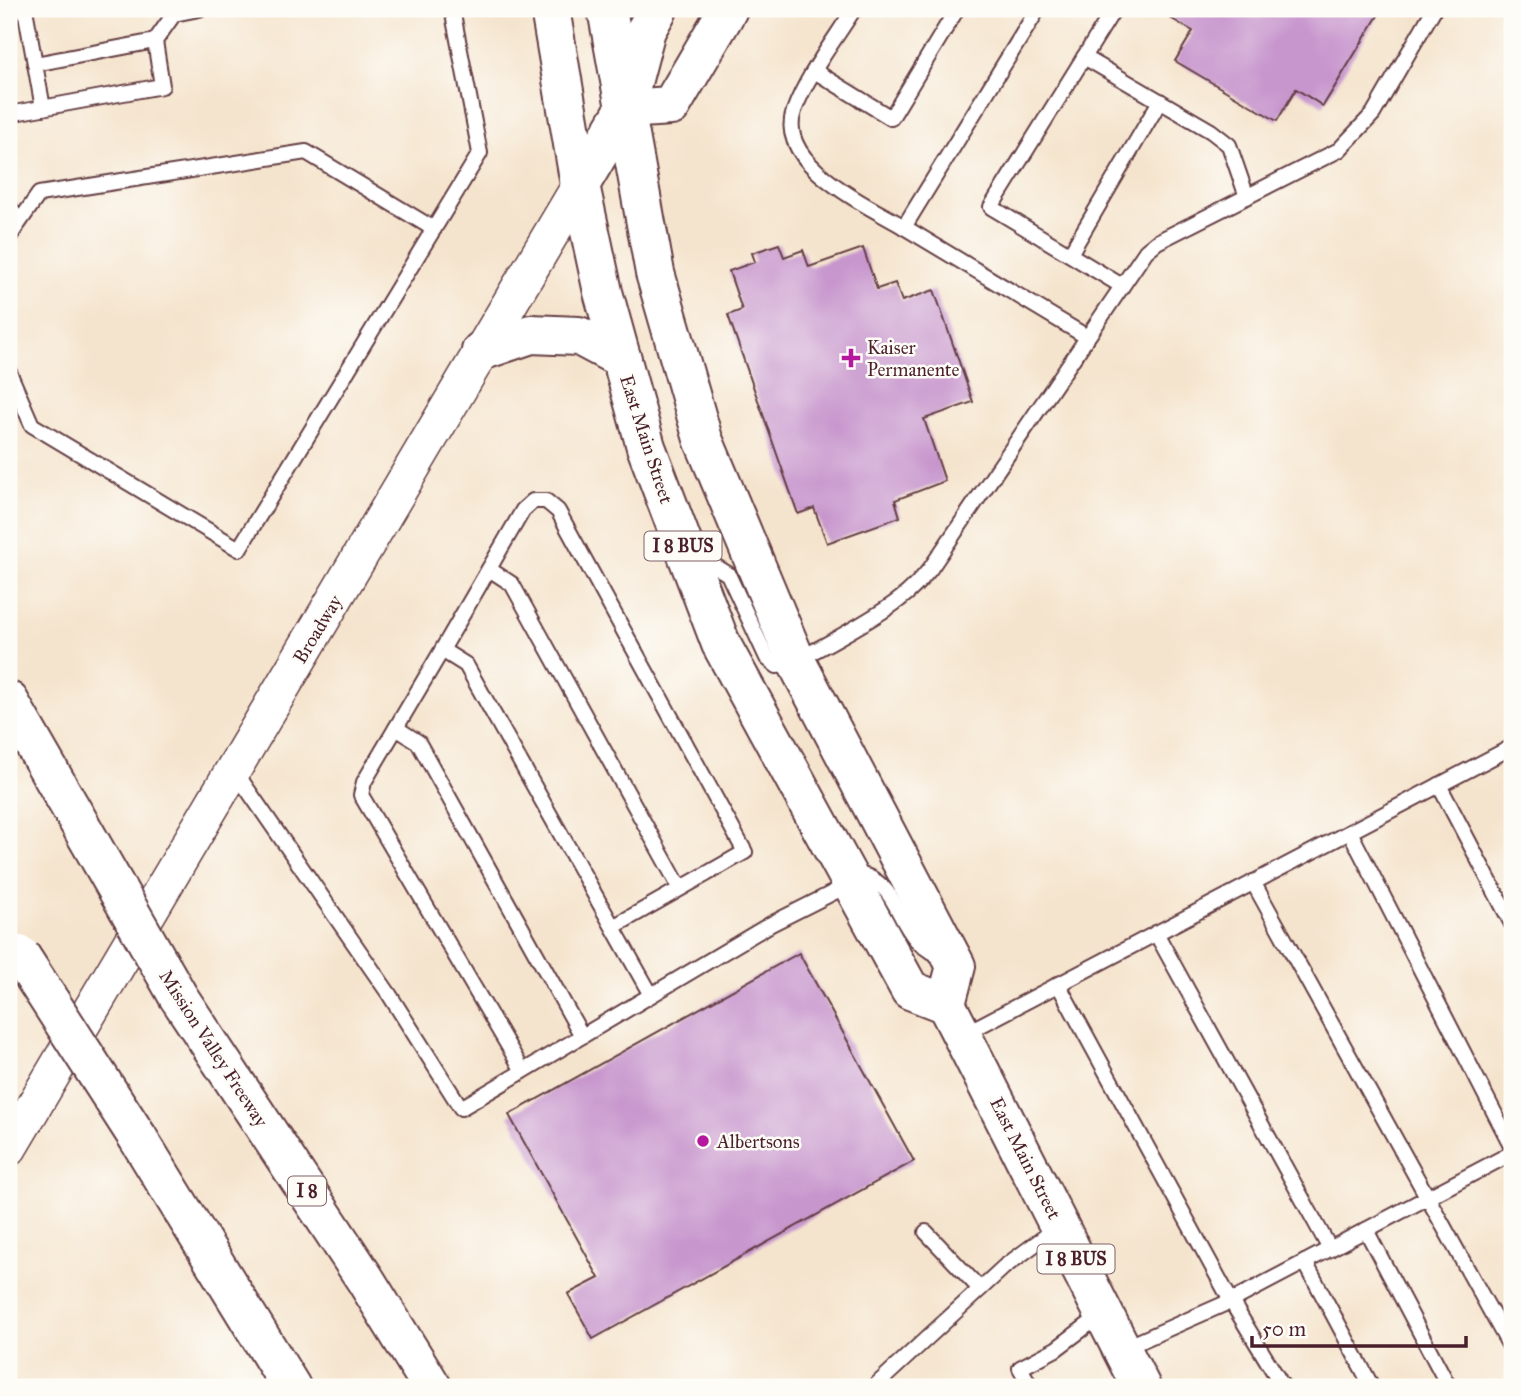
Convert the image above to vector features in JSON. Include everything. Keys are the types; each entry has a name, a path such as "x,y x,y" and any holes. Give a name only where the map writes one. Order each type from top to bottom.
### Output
{"main road":[{"name":"East Main Street","path":"550,9 580,185 622,359 646,447 720,644 910,990 954,1020 1061,1225 1102,1314 1141,1387"},
{"name":"I 8 BUS","path":"607,9 655,273 703,439 796,661 956,966 954,1020"},
{"name":"Broadway","path":"580,185 625,109 646,30 658,9"},
{"path":"625,109 671,106 728,9"},
{"path":"481,351 531,334 570,335 579,336 622,359"},
{"name":"Mission Valley Freeway","path":"9,701 178,996 365,1279 432,1387"},
{"path":"15,945 138,1138 291,1387"}],"street":[{"name":"Broadway","path":"9,1148 580,185"}],"lane":[{"path":"25,9 43,108"},
{"path":"9,114 162,86 155,41 174,14 199,9"},
{"path":"9,372 32,425 239,549 480,153 452,9"},
{"path":"854,9 793,113 793,134 804,157 830,184 1087,337"},
{"path":"816,72 891,118 957,9"},
{"path":"904,227 1038,9"},
{"path":"1114,9 991,207 1122,286"},
{"path":"684,548 727,575 767,657 777,666 796,661 897,602 919,584 1146,251 1157,242 1339,150 1373,114 1434,9"},
{"path":"35,64 155,41"},
{"path":"1084,57 1229,145 1247,197"},
{"path":"1070,254 1160,101"},
{"path":"9,237 38,194 306,152 434,229"},
{"path":"9,206 19,222"},
{"path":"523,1072 361,795 364,782 523,510 533,501 546,501 558,511 745,852 612,927"},
{"path":"489,569 512,584 680,888"},
{"path":"442,650 466,665 651,995"},
{"path":"396,728 418,742 582,1036"},
{"path":"954,1020 1058,984 1512,747"},
{"path":"233,769 389,994 461,1108 771,924 866,876 876,880 919,945 930,953 950,957"},
{"path":"1439,785 1512,924"},
{"path":"1350,832 1512,1147"},
{"path":"1253,882 1512,1350"},
{"path":"1156,933 1330,1249"},
{"path":"1058,984 1231,1301 1283,1387"},
{"path":"1121,1349 1231,1301 1512,1153"},
{"path":"874,1387 1004,1267 1061,1225"},
{"path":"1366,1230 1449,1387"},
{"path":"926,1232 980,1289"},
{"path":"1305,1262 1372,1387"},
{"path":"1031,1387 1020,1368 1056,1349 1102,1314"}],"building":[{"path":"1166,9 1382,9 1323,106 1296,89 1277,121 1175,61 1193,31 1163,14"},
{"name":"Kaiser Permanente","path":"779,244 784,257 803,250 809,267 863,248 877,289 895,283 902,301 934,290 973,402 924,419 945,481 895,500 900,517 827,543 814,508 798,514 728,315 742,310 729,271 755,262 752,253"},
{"path":"799,953 914,1161 593,1339 568,1294 599,1278 509,1115"}],"place":[{"name":"Kaiser Permanente","path":"851,358"},
{"name":"Albertsons","path":"703,1141"}]}
